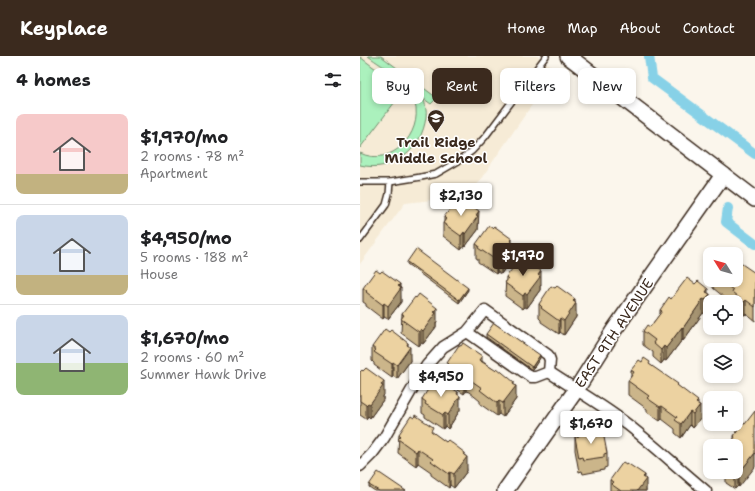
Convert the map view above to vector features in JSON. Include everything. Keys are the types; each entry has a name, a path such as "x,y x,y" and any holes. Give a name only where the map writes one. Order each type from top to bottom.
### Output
{"main road":[{"path":"568,56 755,199"},
{"name":"EAST 9TH AVENUE","path":"505,491 576,390 614,330 723,175"}],"street":[{"path":"360,466 372,454 384,438 427,365 443,347 467,332 485,310 548,356 550,360 548,372"},
{"path":"467,332 532,377 548,372"},
{"path":"548,372 602,406 624,422 706,491"}],"lane":[{"path":"360,182 402,181 436,174 460,160 472,151 485,137 546,56"},
{"path":"360,240 386,205 390,182"}],"shaded area":[{"name":"Trail Ridge Middle School","path":"360,56 537,56 553,68 500,68 500,104 533,104 469,196 405,203 360,264"}],"green space":[{"path":"368,56 381,56 397,68 386,68"},
{"path":"360,57 375,68 372,68 372,104 393,104 360,148"},
{"path":"424,88 432,94 431,104 424,99"},
{"path":"424,99 426,115 423,129 419,140 412,149 404,156 384,166 372,167 360,165 360,153 372,156 383,156 393,152 402,145 414,126 416,115 415,104 424,104"}],"building":[{"path":"461,198 479,211 476,215 478,216 465,234 464,232 461,236 443,223 446,219 444,217 457,200 459,201"},
{"path":"489,226 492,228 494,226 512,239 510,241 513,243 501,261 497,258 496,260 478,248 479,246 476,244"},
{"path":"416,249 468,288 459,300 407,262"},
{"path":"523,258 541,271 538,275 540,277 527,294 525,293 523,296 505,283 508,279 506,277 519,260 520,262"},
{"path":"743,265 755,273 755,307 746,300 744,302 743,295 736,295 732,292 733,290 729,287 743,287"},
{"path":"376,270 380,273 382,271 400,284 398,286 401,288 388,306 384,303 383,305 363,288"},
{"path":"687,278 695,284 698,281 703,285 703,287 708,289 706,292 710,294 703,295 703,299 683,328 682,327 666,348 664,346 661,350 653,343 655,340 643,331 647,325 650,327 662,311 660,310 669,297 671,299"},
{"path":"551,286 555,288 557,286 575,299 573,301 576,303 564,321 560,318 559,321 541,308 542,307 539,304"},
{"path":"419,294 437,308 434,312 436,313 423,331 421,329 419,332 401,319 404,315 402,314"},
{"path":"494,323 540,355 532,367 486,334"},
{"path":"385,329 389,332 391,330 408,343 407,345 410,347 397,365 393,362 392,364 374,352 376,350 372,347"},
{"path":"463,343 482,356 479,360 495,370 497,368 514,382 513,384 516,386 503,403 499,401 497,403 480,390 482,388 469,379 466,378 464,381 446,368 449,364 447,363 459,345 461,346"},
{"path":"644,358 650,362 649,364 678,384 677,385 698,401 696,403 700,405 693,414 690,412 681,424 675,420 677,417 662,406 660,407 647,398 649,396 628,381 634,372 631,370 639,360 642,362"},
{"path":"366,368 384,381 381,385 383,386 370,404 368,403 366,405 360,401 360,372"},
{"path":"434,380 438,383 440,381 458,392 457,394 460,396 448,415 445,413 443,415 425,404 426,402 422,399"},
{"path":"755,411 755,453 743,468 743,439 734,439 737,431 743,431 743,423 745,424"},
{"path":"415,415 433,427 431,431 446,442 448,440 465,453 464,455 467,457 454,474 450,472 449,474 431,461 433,459 418,449 416,452 398,439 401,436 399,434 411,416 414,418"},
{"path":"600,430 600,432 603,432 607,453 604,454 604,457 583,460 582,457 579,458 575,437 579,436 579,434"},
{"path":"623,462 645,475 643,477 646,479 637,491 621,491 611,484 613,482 610,480"},
{"path":"378,472 406,491 379,491 369,485"}],"waterway":[{"path":"649,56 652,78 755,154"},
{"path":"728,208 726,222 755,244"}],"place":[{"name":"Trail Ridge Middle School","path":"436,133"}]}
